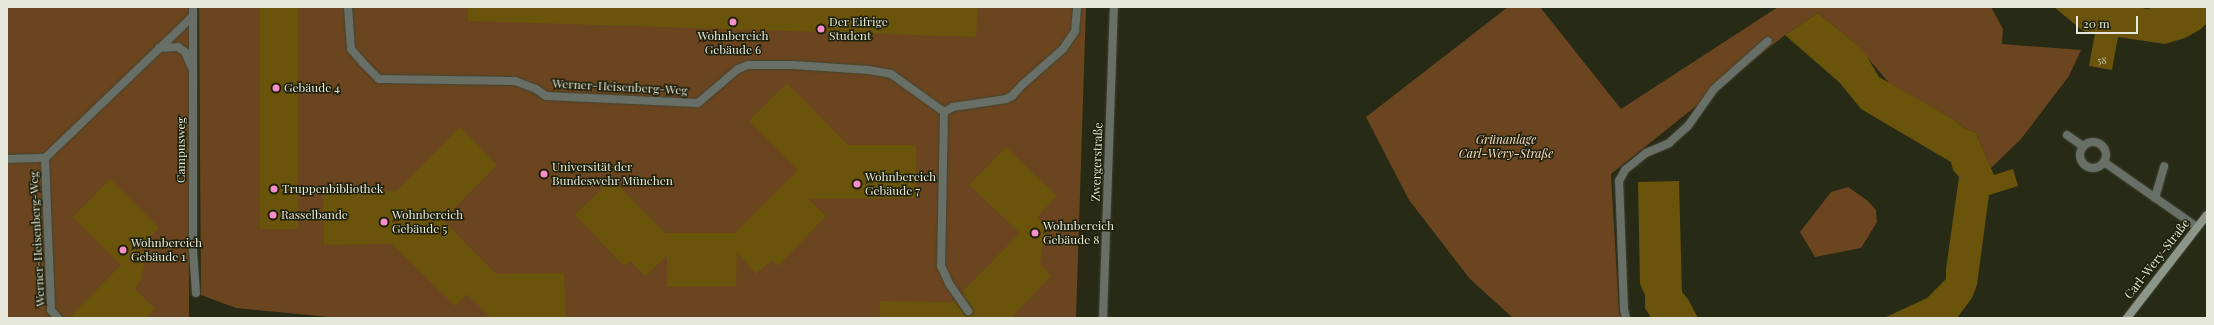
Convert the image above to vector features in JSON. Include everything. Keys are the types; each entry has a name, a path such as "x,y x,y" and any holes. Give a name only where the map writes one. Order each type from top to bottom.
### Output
{"main road":[{"name":"Carl-Wery-Straße","path":"2127,318 2207,215"}],"street":[{"name":"Campusweg","path":"193,7 193,255 196,293"},
{"name":"Werner-Heisenberg-Weg","path":"348,7 351,49 380,79 515,81 536,89 546,96 698,103 726,77 738,69 748,65 869,70 891,74 944,112"},
{"path":"968,311 950,285 941,266 944,112 953,107 1006,99 1012,96 1022,85 1063,49 1075,31 1077,7"},
{"name":"Zwergerstraße","path":"1103,318 1114,7"},
{"name":"Werner-Heisenberg-Weg","path":"7,159 45,158 193,16"},
{"path":"1626,318 1624,310 1619,181 1625,170 1646,153 1669,143 1688,126 1714,89 1768,41"},
{"path":"159,48 178,47 185,52 193,71"},
{"path":"2067,135 2083,146"},
{"path":"2094,141 2102,145 2106,153 2104,162 2096,168 2086,166 2081,159 2080,154 2083,146 2094,141"},
{"name":"Werner-Heisenberg-Weg","path":"45,158 51,310 58,318"},
{"path":"2104,162 2197,227"},
{"path":"2155,198 2164,166"}],"green space":[{"path":"7,7 189,7 189,318 7,318"},
{"name":"Universität der Bundeswehr München","path":"199,7 1086,7 1076,318 339,318 236,308 201,295"},
{"name":"Grünanlage Carl-Wery-Straße","path":"1508,7 1540,7 1621,109 1778,7 1991,7 2003,29 2002,44 2081,50 2069,76 2021,139 1991,168 1976,133 1964,128 1953,119 1890,84 1853,41 1818,13 1785,35 1611,174 1619,312 1621,318 1513,318 1470,279 1409,200 1366,117"},
{"path":"1848,187 1868,201 1876,210 1877,222 1861,248 1815,257 1800,232 1831,192"}],"building":[{"name":"Gebäude 4","path":"260,7 298,7 298,229 260,229"},
{"name":"Wohnbereich Gebäude 6","path":"468,7 978,7 976,37 468,21"},
{"path":"2054,7 2139,7 2146,9 2157,7 2207,7 2207,23 2201,29 2185,38 2165,44 2118,37 2112,70 2089,66 2095,33 2083,31"},
{"path":"1818,13 1853,41 1866,55 1879,77 1953,119 1964,128 1976,133 1994,175 2013,169 2018,186 1989,195 1977,285 1972,298 1957,318 1884,318 1927,298 1946,279 1946,269 1959,177 1953,170 1951,162 1861,109 1840,83 1785,35"},
{"name":"Wohnbereich Gebäude 7","path":"787,83 848,145 916,145 917,198 808,199 826,216 778,266 772,260 756,274 737,252 736,286 667,287 667,256 645,276 630,261 624,266 575,215 612,179 665,233 735,233 798,170 749,121"},
{"name":"Wohnbereich Gebäude 5","path":"460,127 497,165 443,220 496,274 564,273 566,318 491,318 467,294 455,306 392,244 324,245 323,191 396,191"},
{"name":"Wohnbereich Gebäude 8","path":"1006,147 1057,196 1037,217 1046,226 1040,264 1051,276 1011,318 880,318 880,301 952,302 954,300 965,316 973,314 973,308 962,292 1020,233 969,185"},
{"name":"Wohnbereich Gebäude 1","path":"110,179 159,228 139,248 146,255 141,281 135,289 155,309 145,318 69,318 121,265 73,217"},
{"path":"1679,181 1682,292 1688,299 1698,318 1651,318 1645,308 1645,295 1640,284 1638,182"}],"place":[{"name":"Wohnbereich Gebäude 6","path":"733,22"},
{"name":"Der Eifrige Student","path":"821,29"},
{"name":"Gebäude 4","path":"276,88"},
{"name":"Universität der Bundeswehr München","path":"544,174"},
{"name":"Wohnbereich Gebäude 7","path":"857,184"},
{"name":"Truppenbibliothek","path":"274,189"},
{"name":"Rasselbande","path":"273,215"},
{"name":"Wohnbereich Gebäude 5","path":"384,222"},
{"name":"Wohnbereich Gebäude 8","path":"1035,233"},
{"name":"Wohnbereich Gebäude 1","path":"123,250"}]}
